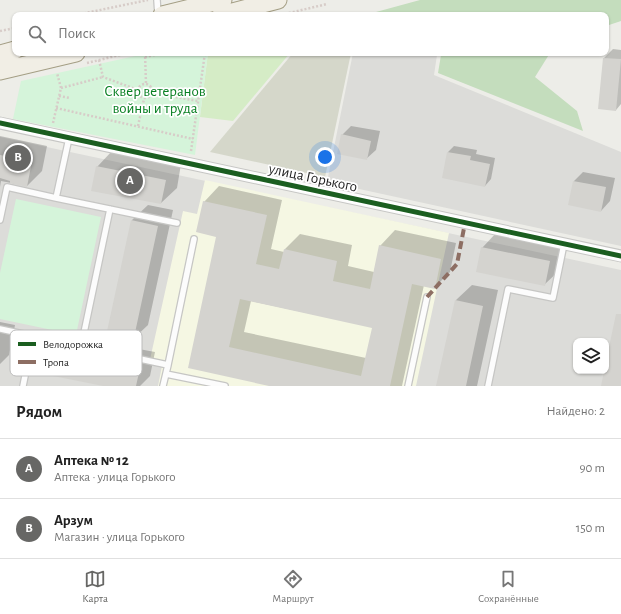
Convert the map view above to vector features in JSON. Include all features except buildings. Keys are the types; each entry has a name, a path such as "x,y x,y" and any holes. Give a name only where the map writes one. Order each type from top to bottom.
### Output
{"main road":[{"path":"174,12 223,0"},
{"path":"232,12 278,0"},
{"path":"0,54 12,51"},
{"path":"0,71 63,56"}],"street":[{"name":"улица Горького","path":"0,123 621,256"}],"lane":[{"path":"156,0 158,12"},
{"path":"56,198 69,138"},
{"path":"0,220 7,187 176,223"},
{"path":"85,330 110,209"},
{"path":"163,386 194,239"},
{"path":"488,386 508,289 553,298 564,244"},
{"path":"408,386 427,297"},
{"path":"0,329 10,331"},
{"path":"142,360 168,365"},
{"path":"166,374 225,386"},
{"path":"23,386 25,376"}],"path":[{"path":"91,12 149,0"},
{"path":"295,12 327,4"},
{"path":"0,31 12,29"},
{"path":"146,84 145,57 150,56"},
{"path":"189,164 205,56"},
{"path":"99,60 102,77"},
{"path":"50,134 61,88 56,71"},
{"path":"61,88 102,77 138,90"},
{"path":"144,99 139,96 138,90 142,85 146,84"},
{"path":"144,99 149,98 152,93 152,88 146,84"},
{"path":"152,93 198,101"},
{"path":"59,96 70,98"},
{"path":"138,126 144,99"},
{"path":"56,108 193,139"}],"shaded area":[{"path":"290,56 350,56 325,177 210,152"},
{"path":"352,56 437,56 434,75 621,152 621,246 327,182"},
{"path":"0,137 621,270 621,386 0,386"},
{"path":"205,180 449,233 416,386 158,386 162,366 149,364 183,211 197,214"}],"green space":[{"path":"420,0 621,0 621,21 609,25 609,12 376,12"},
{"name":"Сквер ветеранов войны и труда","path":"135,56 208,56 195,155 13,119 21,81"},
{"path":"208,56 287,56 233,121 200,117"},
{"path":"441,56 548,56 535,77 577,111 583,131 438,73"},
{"path":"16,199 101,217 77,330 52,330 0,319 0,273"}],"marked path":[{"path":"427,297 457,264 465,223"}],"cycle path":[{"path":"0,123 621,256"}],"place":[{"name":"Арзум","path":"18,158"},
{"name":"Аптека № 12","path":"130,181"}]}
